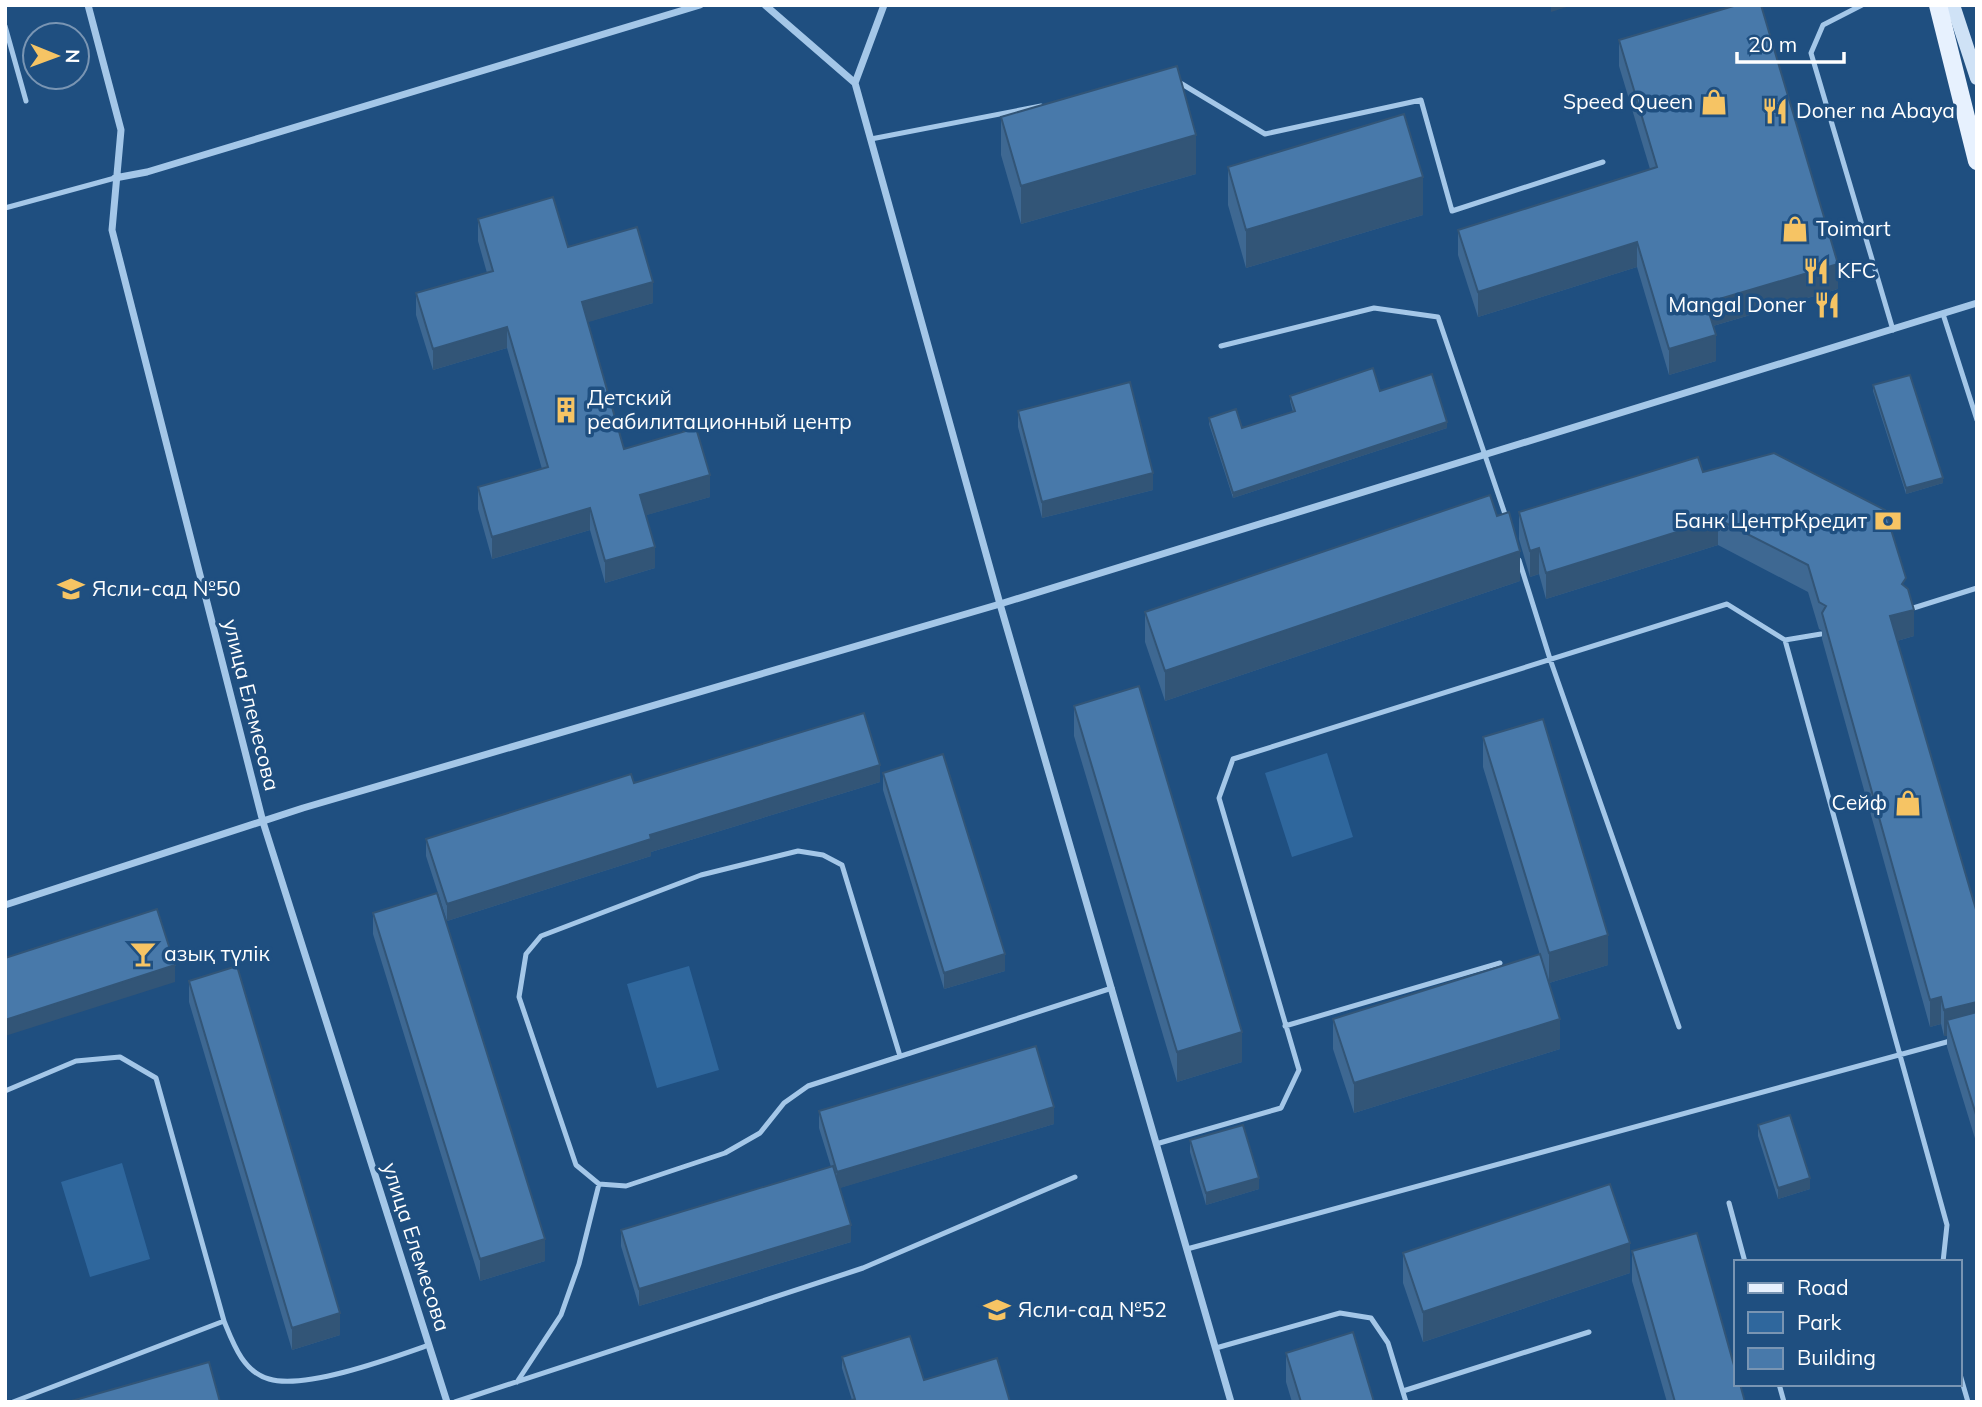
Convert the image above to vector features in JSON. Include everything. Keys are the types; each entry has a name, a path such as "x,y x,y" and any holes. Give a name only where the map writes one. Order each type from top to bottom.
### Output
{"main road":[{"path":"1938,5 1977,161"},
{"path":"1953,5 1977,78"}],"street":[{"name":"улица Елемесова","path":"88,5 121,130 112,230 263,822 447,1402"},
{"path":"115,178 160,168 699,5"},
{"path":"765,5 855,83 1000,604 1231,1402"},
{"path":"855,83 884,5"},
{"path":"5,905 263,822 1000,604 1977,303"}],"lane":[{"path":"1862,5 1823,25 1811,52 1893,330"},
{"path":"5,26 26,101"},
{"path":"1162,83 1175,80 1265,134 1421,100 1452,211 1603,162"},
{"path":"871,139 1043,106"},
{"path":"5,208 115,178"},
{"path":"1221,346 1374,308 1438,317 1487,454 1509,528"},
{"path":"1943,314 1977,420"},
{"path":"1518,554 1550,659 1679,1027"},
{"path":"1907,610 1977,588"},
{"path":"1156,1144 1282,1108 1299,1070 1219,798 1233,759 1727,604 1785,640 1821,634"},
{"path":"1785,640 1947,1224 1943,1260"},
{"path":"900,1056 842,865 823,855 797,851 701,875 541,936 526,954 519,997 576,1165 599,1184 626,1186 725,1153 760,1133 784,1103 808,1086 1112,988"},
{"path":"1285,1026 1500,963"},
{"path":"1187,1249 1964,1037"},
{"path":"5,1091 75,1061 120,1056 156,1078 224,1321 240,1359 268,1379 303,1381 429,1345"},
{"path":"456,1402 863,1268 1075,1177"},
{"path":"517,1382 561,1315 579,1264 599,1184"},
{"path":"1729,1203 1744,1260"},
{"path":"1216,1348 1340,1313 1371,1318 1388,1343 1406,1402"},
{"path":"13,1402 224,1321"},
{"path":"1403,1391 1589,1332"},
{"path":"1961,1378 1968,1402"}],"green space":[{"path":"1327,753 1353,837 1292,857 1265,773"},
{"path":"689,966 719,1070 657,1088 627,984"},
{"path":"122,1163 150,1259 90,1277 61,1182"}],"building":[{"path":"1737,5 1761,5 1838,264 1706,303 1716,335 1669,349 1637,242 1478,292 1458,230 1657,167 1619,40"},
{"path":"1177,66 1196,135 1021,186 1001,117"},
{"path":"1404,114 1423,177 1246,230 1228,167"},
{"name":"Детский реабилитационный центр","path":"553,197 568,247 637,227 653,282 582,302 624,449 696,428 710,475 640,495 655,547 605,561 590,508 492,537 478,487 548,467 507,327 433,349 416,293 493,271 478,219"},
{"path":"1373,368 1380,391 1432,374 1447,422 1233,493 1209,418 1236,409 1242,428 1295,411 1290,396"},
{"path":"1910,375 1943,478 1906,488 1873,385"},
{"path":"1130,382 1153,473 1042,502 1018,411"},
{"path":"1774,453 1885,510 1906,578 1902,584 1908,589 1914,610 1890,616 1977,913 1977,1002 1944,1010 1941,997 1930,1000 1822,613 1826,606 1819,602 1808,565 1718,519 1546,573 1539,548 1530,551 1519,512 1698,457 1703,472"},
{"path":"1490,495 1497,516 1509,512 1520,551 1165,671 1145,612"},
{"path":"1139,686 1242,1032 1177,1052 1074,706"},
{"path":"864,713 880,765 650,835 651,839 447,904 426,839 631,774 634,783"},
{"path":"1543,719 1608,935 1549,953 1483,737"},
{"path":"943,754 1005,954 944,973 883,773"},
{"path":"437,893 545,1239 480,1259 373,913"},
{"path":"157,909 175,965 5,1020 5,958"},
{"path":"1540,954 1560,1019 1354,1083 1333,1019"},
{"path":"237,966 340,1313 292,1328 189,981"},
{"path":"1977,1012 1977,1118 1947,1020"},
{"path":"1036,1046 1054,1107 837,1172 819,1111"},
{"path":"1790,1115 1810,1178 1778,1188 1758,1125"},
{"path":"1243,1125 1259,1178 1206,1193 1190,1140"},
{"path":"833,1166 851,1225 639,1289 621,1230"},
{"path":"1610,1184 1630,1243 1423,1312 1403,1253"},
{"path":"1697,1233 1734,1365 1734,1386 1741,1386 1745,1402 1675,1402 1632,1251"},
{"path":"1353,1332 1374,1402 1301,1402 1286,1353"},
{"path":"910,1336 924,1380 997,1358 1010,1402 846,1402 855,1399 842,1357"},
{"path":"209,1362 220,1402 68,1402"}],"place":[{"name":"Speed Queen","path":"1714,102"},
{"name":"Doner na Abaya","path":"1775,111"},
{"name":"Toimart","path":"1795,229"},
{"name":"KFC","path":"1816,271"},
{"name":"Mangal Doner","path":"1827,305"},
{"name":"Детский реабилитационный центр","path":"566,410"},
{"name":"Банк ЦентрКредит","path":"1888,521"},
{"name":"Ясли-сад №50","path":"71,589"},
{"name":"Сейф","path":"1908,803"},
{"name":"азық түлік","path":"143,954"},
{"name":"Ясли-сад №52","path":"997,1310"}]}
